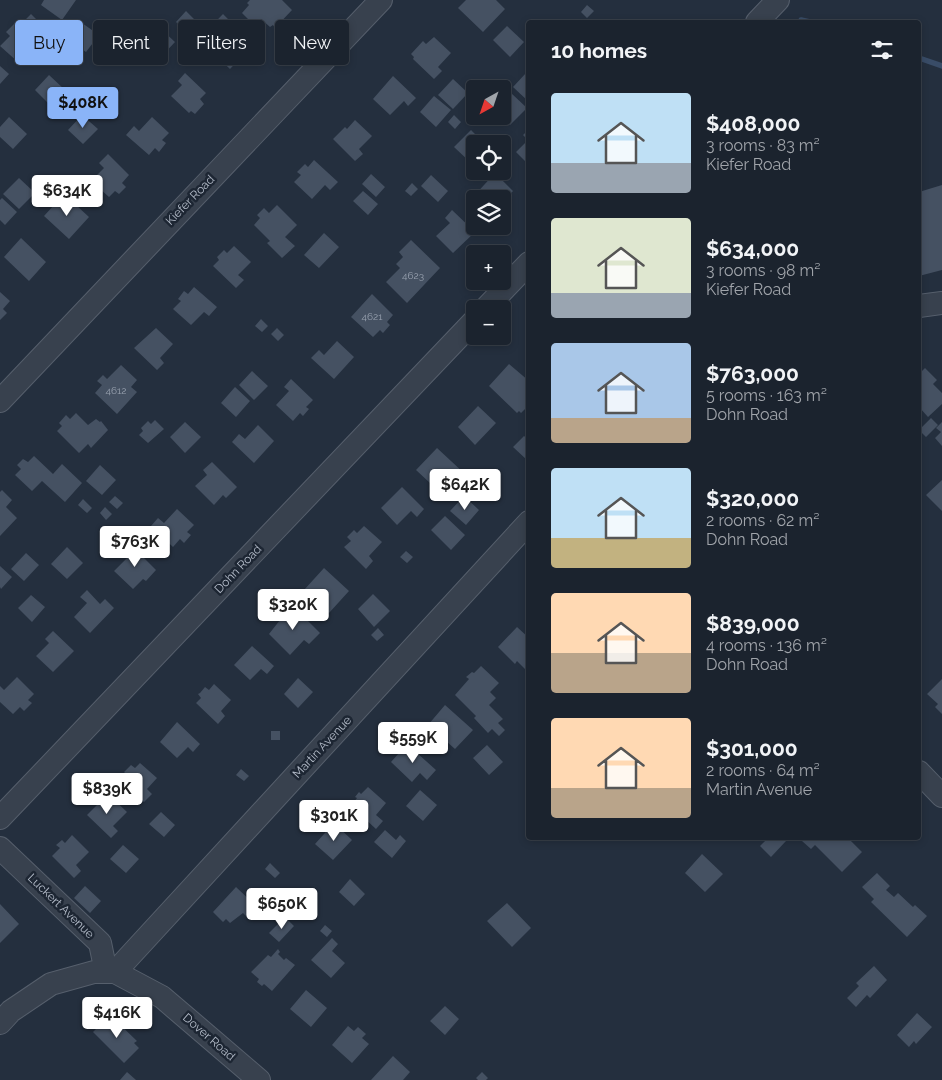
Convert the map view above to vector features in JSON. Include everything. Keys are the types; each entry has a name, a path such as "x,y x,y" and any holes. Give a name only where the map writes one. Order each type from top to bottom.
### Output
{"street":[{"name":"Kiefer Road","path":"0,401 381,0"},
{"path":"759,20 778,0"},
{"path":"494,300 526,266"},
{"path":"921,306 942,303"},
{"name":"Dohn Road","path":"0,818 466,329"},
{"name":"Martin Avenue","path":"110,972 526,525"},
{"path":"921,774 942,796"},
{"name":"Luckert Avenue","path":"0,848 100,943 110,972"},
{"path":"0,1023 12,1011 51,984 94,972 110,972"},
{"name":"Dover Road","path":"110,972 162,997 258,1080"}],"building":[{"path":"44,0 76,0 62,20 41,5"},
{"path":"250,0 282,0 292,10 283,20 275,20 275,28 273,25 270,27 265,20 249,20 242,13 249,5 247,3"},
{"path":"466,0 496,0 505,9 483,32 458,8"},
{"path":"587,5 594,11 587,18 581,12"},
{"path":"186,11 195,20 178,20 178,24 176,22"},
{"path":"31,14 37,20 25,20"},
{"path":"223,14 229,20 217,20"},
{"path":"15,23 15,59 0,46 10,36 6,32"},
{"path":"83,24 93,31 93,43 86,52 83,50"},
{"path":"507,26 524,42 510,57 493,40"},
{"path":"168,35 175,42 168,50"},
{"path":"434,37 451,53 438,67 442,71 434,79 413,59 414,57 411,54 423,41 426,44"},
{"path":"226,65 234,65 230,69"},
{"path":"0,66 9,74 0,84"},
{"path":"185,73 206,93 200,99 204,104 195,114 191,111 189,113 171,96 182,85 178,81"},
{"path":"526,73 526,99 513,87"},
{"path":"49,75 64,89 49,104 35,90"},
{"path":"393,76 416,98 408,106 404,101 390,115 373,99"},
{"path":"453,79 466,91 466,95 453,109 438,95"},
{"path":"511,93 526,107 511,124"},
{"path":"434,96 451,110 436,127 420,112"},
{"path":"82,115 98,129 83,144 68,130"},
{"path":"454,115 461,122 455,129 448,122"},
{"path":"9,117 27,134 13,149 0,137 0,127"},
{"path":"152,117 169,133 162,140 166,143 159,152 155,148 149,155 126,135 134,126 139,131"},
{"path":"355,120 372,136 359,149 363,154 355,161 333,139 345,127 347,129"},
{"path":"471,130 476,135 466,135"},
{"path":"466,135 466,158 454,147"},
{"path":"526,142 526,162 516,152"},
{"path":"108,154 129,175 122,183 126,187 119,194 115,191 109,197 91,181 104,168 99,163"},
{"path":"314,160 338,182 330,190 325,185 312,199 294,182 301,175 297,172 305,164 308,167"},
{"path":"371,174 385,187 376,197 362,184"},
{"path":"431,175 448,191 438,202 421,186"},
{"path":"19,178 35,193 19,209 3,194"},
{"path":"489,180 502,180 513,191 511,193 511,190 479,190"},
{"path":"412,183 418,189 411,196 405,191"},
{"path":"942,185 942,270 921,275 921,191"},
{"path":"363,191 378,204 368,215 353,201"},
{"path":"64,194 89,217 69,239 44,216"},
{"path":"2,198 17,212 5,225 0,220 0,200"},
{"path":"277,205 297,225 285,237 295,246 282,258 267,243 270,241 254,225 260,218 257,215 264,208 269,213"},
{"path":"452,210 466,223 466,235 472,235 453,253 436,236 450,223 445,218"},
{"path":"324,233 339,247 319,268 304,255"},
{"path":"21,238 46,262 29,281 4,257"},
{"path":"411,240 440,268 407,303 386,282 400,268 396,264 403,257 399,252"},
{"path":"234,246 251,262 238,275 244,280 236,288 213,266 219,260 217,257 224,250 227,253"},
{"path":"194,287 217,307 209,316 204,312 191,325 173,309 181,301 178,299 184,291 188,294"},
{"path":"0,292 10,301 3,309 7,313 0,320"},
{"path":"372,294 393,315 387,322 390,325 383,333 380,330 373,337 351,317"},
{"path":"261,319 268,326 262,332 255,326"},
{"path":"156,328 173,344 160,358 164,363 157,370 134,348"},
{"path":"277,328 284,335 278,341 271,334"},
{"path":"337,341 354,357 334,379 311,358 319,350 324,355"},
{"path":"509,364 526,378 526,408 521,413 519,411 517,413 489,386"},
{"path":"121,365 137,380 131,387 137,392 117,414 95,393 102,385 97,381 103,375 107,379"},
{"path":"925,368 937,380 933,384 942,393 942,404 928,417 921,409 921,372"},
{"path":"252,371 268,386 254,400 239,385"},
{"path":"291,379 313,400 306,407 309,409 303,416 300,413 293,421 276,405 289,391 284,387"},
{"path":"235,387 250,401 236,417 221,403"},
{"path":"478,406 496,423 475,445 458,427"},
{"path":"76,413 88,425 96,419 101,421 108,430 91,448 88,444 79,453 57,431 62,426 59,423 66,415 70,419"},
{"path":"931,418 938,425 926,437 921,432 921,428"},
{"path":"155,420 164,429 148,443 139,435 143,431 141,428 148,421 151,424"},
{"path":"185,422 201,437 185,453 170,437"},
{"path":"942,422 942,446 935,438 941,432 936,428"},
{"path":"258,425 274,441 254,463 232,442 239,434 245,439"},
{"path":"524,436 526,438 526,459 513,447"},
{"path":"437,448 465,474 444,496 416,470"},
{"path":"34,456 53,474 62,464 82,483 65,502 42,481 32,491 15,475 21,469 17,465 23,459 28,462"},
{"path":"212,462 237,487 226,498 223,495 214,505 195,486 207,475 203,470"},
{"path":"100,465 116,480 102,495 86,481"},
{"path":"942,480 942,511 926,495"},
{"path":"402,487 424,509 417,517 411,511 397,525 381,508"},
{"path":"2,490 12,500 6,507 17,518 0,536 0,492"},
{"path":"115,496 123,503 117,509 109,502"},
{"path":"464,496 479,510 466,525 450,511"},
{"path":"83,499 92,508 87,513 78,505"},
{"path":"105,507 112,514 106,520 100,513"},
{"path":"177,509 194,525 187,532 191,535 184,543 180,539 173,547 151,526 158,518 164,523"},
{"path":"445,516 465,535 451,550 431,530"},
{"path":"364,526 382,542 369,556 373,561 366,569 344,547 351,541 347,537 354,530 357,533"},
{"path":"131,545 156,570 146,581 143,579 133,589 114,571 128,557 124,552"},
{"path":"67,547 83,563 67,579 51,564"},
{"path":"406,551 413,557 407,563 400,557"},
{"path":"26,553 39,565 24,581 11,569"},
{"path":"0,566 12,577 1,589 0,587"},
{"path":"324,568 349,591 329,613 304,590"},
{"path":"87,590 100,604 105,599 114,608 90,633 74,617 87,603 80,597"},
{"path":"373,594 390,611 374,627 358,609"},
{"path":"31,595 45,607 32,622 18,608"},
{"path":"294,607 320,633 309,644 304,640 290,655 269,634 280,620 278,617 285,609 288,613"},
{"path":"517,627 526,635 526,670 517,661 515,664 498,647"},
{"path":"378,628 384,635 377,641 371,635"},
{"path":"53,631 74,651 53,672 36,656 49,643 45,639"},
{"path":"252,646 274,666 267,674 261,669 250,680 234,665"},
{"path":"481,666 499,683 490,692 496,698 489,705 503,719 498,723 505,730 499,736 492,729 488,733 474,718 476,716 455,695 469,679 466,677 472,672 474,673"},
{"path":"17,677 34,694 28,700 32,703 24,711 20,707 13,714 0,702 0,686 4,690"},
{"path":"298,678 313,692 298,708 284,694"},
{"path":"942,679 942,714 935,707 938,704 927,694"},
{"path":"214,684 231,700 221,711 225,716 218,724 196,703 201,698 198,694 205,687 209,690"},
{"path":"445,705 473,730 455,749 428,725"},
{"path":"177,722 200,744 193,752 188,747 177,758 160,742"},
{"path":"271,731 280,731 280,740 271,740"},
{"path":"407,744 436,770 427,780 420,773 412,782 391,762"},
{"path":"487,745 503,762 489,775 473,758"},
{"path":"140,763 157,778 147,789 152,794 144,802 122,781 127,775 124,772 131,765 135,768"},
{"path":"241,769 249,776 244,781 236,775"},
{"path":"368,787 386,803 376,815 383,821 376,829 351,806 359,792 361,794"},
{"path":"420,790 437,805 423,821 406,806"},
{"path":"108,794 127,812 113,826 118,831 111,838 87,815"},
{"path":"161,812 175,825 164,837 149,824"},
{"path":"334,823 352,840 333,860 315,844"},
{"path":"385,830 396,840 400,835 406,841 392,858 374,842"},
{"path":"72,835 89,852 76,865 81,871 74,878 52,856 60,848 56,845 62,840 65,843"},
{"path":"766,840 786,841 771,857 760,846"},
{"path":"850,840 862,852 842,872 815,845 811,849 802,841"},
{"path":"123,845 139,859 126,873 110,859"},
{"path":"702,854 723,874 705,892 685,873"},
{"path":"270,863 280,873 275,878 265,869"},
{"path":"877,873 890,886 886,890 894,897 898,893 913,907 915,905 927,916 907,937 871,902 874,899 862,887"},
{"path":"350,879 365,894 354,906 339,892"},
{"path":"85,886 101,901 90,913 74,898"},
{"path":"236,887 256,906 246,916 243,913 230,923 226,919 223,922 213,912"},
{"path":"268,902 275,908 269,915 262,908"},
{"path":"507,903 531,928 512,947 487,921"},
{"path":"0,904 19,924 0,943"},
{"path":"285,917 294,926 279,942 269,933"},
{"path":"325,925 332,931 327,937 320,931"},
{"path":"332,938 338,944 332,951 345,963 331,978 311,960"},
{"path":"278,949 280,952 278,954 284,960 286,958 295,965 272,991 264,984 262,986 257,982 259,979 251,972 268,955 271,957"},
{"path":"874,966 887,980 870,998 867,995 856,1007 847,998 859,986 856,983"},
{"path":"306,990 327,1008 311,1027 290,1009"},
{"path":"445,1006 459,1019 445,1035 430,1021"},
{"path":"917,1013 932,1027 916,1044 914,1041 909,1047 897,1035"},
{"path":"110,1015 137,1041 134,1043 139,1048 124,1063 93,1032"},
{"path":"348,1026 354,1031 358,1027 366,1034 362,1038 369,1044 352,1063 332,1045"},
{"path":"393,1056 410,1072 403,1080 371,1080"},
{"path":"127,1072 136,1080 120,1080"},
{"path":"482,1072 488,1078 486,1080 478,1080 476,1078"}],"waterway":[{"path":"921,59 942,66"}]}
